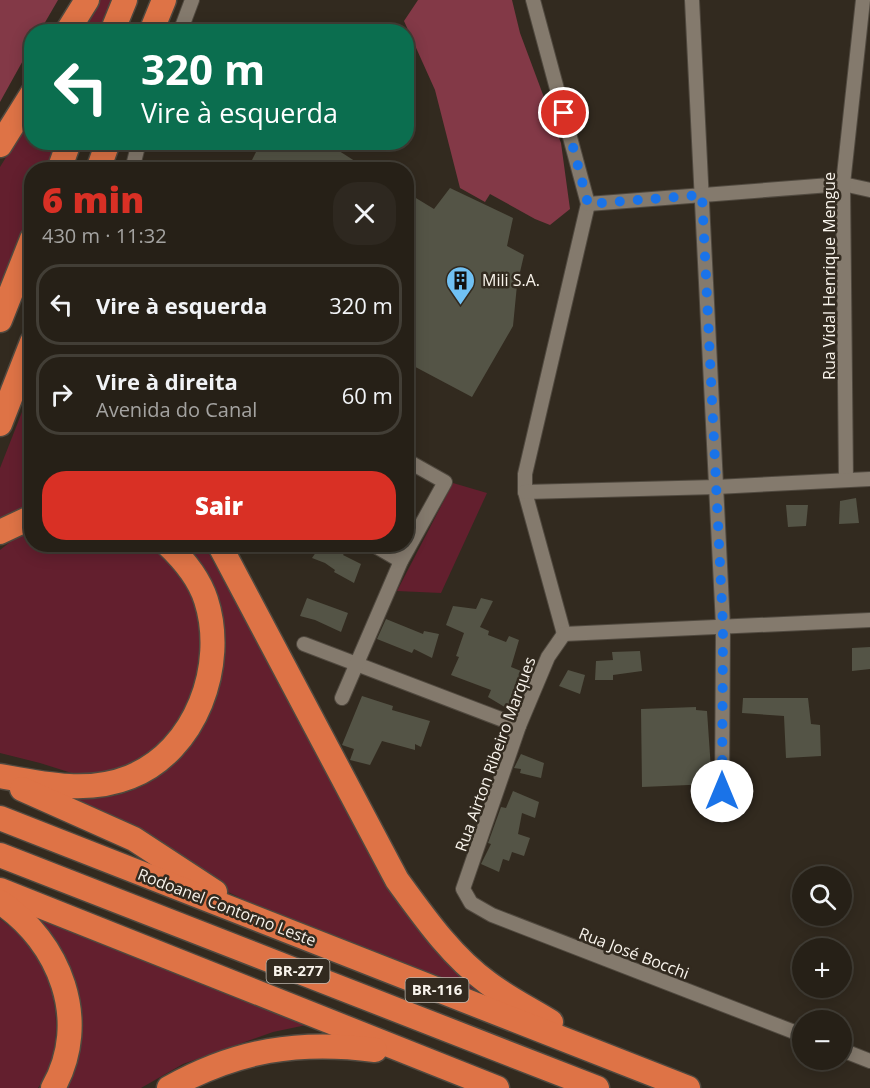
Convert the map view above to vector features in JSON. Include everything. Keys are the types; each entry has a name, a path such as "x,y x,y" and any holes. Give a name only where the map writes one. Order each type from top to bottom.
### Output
{"highway":[{"path":"72,24 87,0"},
{"path":"115,24 124,0"},
{"path":"154,24 164,0"},
{"path":"0,145 24,107"},
{"path":"0,320 24,259"},
{"path":"0,424 24,362"},
{"path":"0,532 24,520"},
{"path":"0,778 70,787 108,784 150,767 168,753 184,734 197,712 206,688 213,639 205,599 196,578 175,552"},
{"path":"223,552 397,880 431,927 486,982 608,1056"},
{"name":"BR-116","path":"0,778 134,839 266,923"},
{"name":"Rodoanel Contorno Leste","path":"0,818 688,1088"},
{"name":"Rodoanel Contorno Leste","path":"0,855 597,1088"},
{"path":"0,890 497,1088"},
{"path":"0,902 20,916 38,935 52,957 62,982 68,1009 69,1032 65,1055 53,1088"},
{"path":"51,910 268,960"},
{"path":"169,1088 212,1066 243,1056 276,1048 306,1045 341,1045 379,1050 436,1065"}],"street":[{"path":"183,24 192,0"},
{"path":"533,0 588,204 525,474 525,492 564,634 870,620"},
{"path":"692,0 723,626 722,791"},
{"name":"Rua Vidal Henrique Mengue","path":"846,480 843,184 863,0"},
{"path":"588,204 843,184 870,190"},
{"path":"414,465 445,482 414,538"},
{"path":"525,492 716,487 870,479"},
{"path":"386,552 401,561"},
{"path":"342,698 406,552"},
{"name":"Rua Airton Ribeiro Marques","path":"463,889 519,726 548,657 564,634"},
{"path":"304,644 519,726"},
{"name":"Rua José Bocchi","path":"463,889 471,903 492,915 792,1031"},
{"path":"852,1054 870,1061"}],"shaded area":[{"path":"0,0 58,0 44,24 24,24 24,59 0,102"},
{"path":"100,0 112,0 103,24 84,24"},
{"path":"418,0 512,0 520,33 561,143 570,209 550,225 490,194 485,202 460,188 435,90 414,43 414,24 405,24 404,21"},
{"path":"24,128 24,150 56,150 52,162 24,162 24,232 0,294 0,167"},
{"path":"24,407 24,513 0,523 0,468"},
{"path":"453,483 487,493 441,593 397,591"},
{"path":"24,533 24,552 163,552 184,577 200,607 206,642 190,712 160,746 123,769 78,775 0,753 0,550"},
{"path":"181,552 208,552 339,793 421,931 478,992 465,990 247,901 228,892 150,838 57,798 98,798 128,792 156,778 187,748 211,709 222,666 222,642"},
{"path":"39,915 311,1024 273,1032 183,1064 141,1088 64,1088 75,1051 33,917"},
{"path":"0,919 22,937 40,958 52,993 56,1021 54,1049 51,1063 38,1088 0,1088"}],"building":[{"path":"257,150 338,150 356,162 251,162"},
{"name":"Mili S.A.","path":"450,188 513,218 507,246 524,255 517,285 513,326 472,397 414,366 414,197 434,209"},
{"path":"856,498 859,523 839,524 840,501"},
{"path":"786,505 808,505 806,526 788,527"},
{"path":"316,552 345,552 343,555 361,564 354,583 334,572 335,570 325,563 312,558"},
{"path":"307,598 348,613 341,632 300,616"},
{"path":"481,598 493,601 480,627 489,631 488,635 506,642 509,636 519,640 511,667 521,671 508,709 488,697 491,690 451,675 459,657 456,656 464,633 446,625 453,606 476,609"},
{"path":"386,619 423,634 424,631 439,634 432,658 414,649 412,653 377,639"},
{"path":"870,647 870,669 852,671 852,648"},
{"path":"640,651 642,671 613,675 613,680 595,680 596,661 613,660 612,652"},
{"path":"568,670 585,675 580,694 559,686"},
{"path":"362,696 393,706 392,710 430,721 421,747 415,744 415,750 382,741 370,765 350,760 354,749 342,745"},
{"path":"743,698 808,698 811,724 820,725 821,756 786,758 784,716 742,713"},
{"path":"696,707 696,710 707,711 712,784 642,787 641,709"},
{"path":"521,754 544,763 541,778 520,773 521,769 514,768"},
{"path":"513,791 539,802 535,818 522,813 518,834 530,838 524,856 512,852 509,861 503,859 499,872 481,864 491,844 488,843 501,807 506,808"}],"place":[{"name":"Mili S.A.","path":"461,306"}],"route":[{"path":"564,113 588,204 702,195 723,626 722,791"}]}
